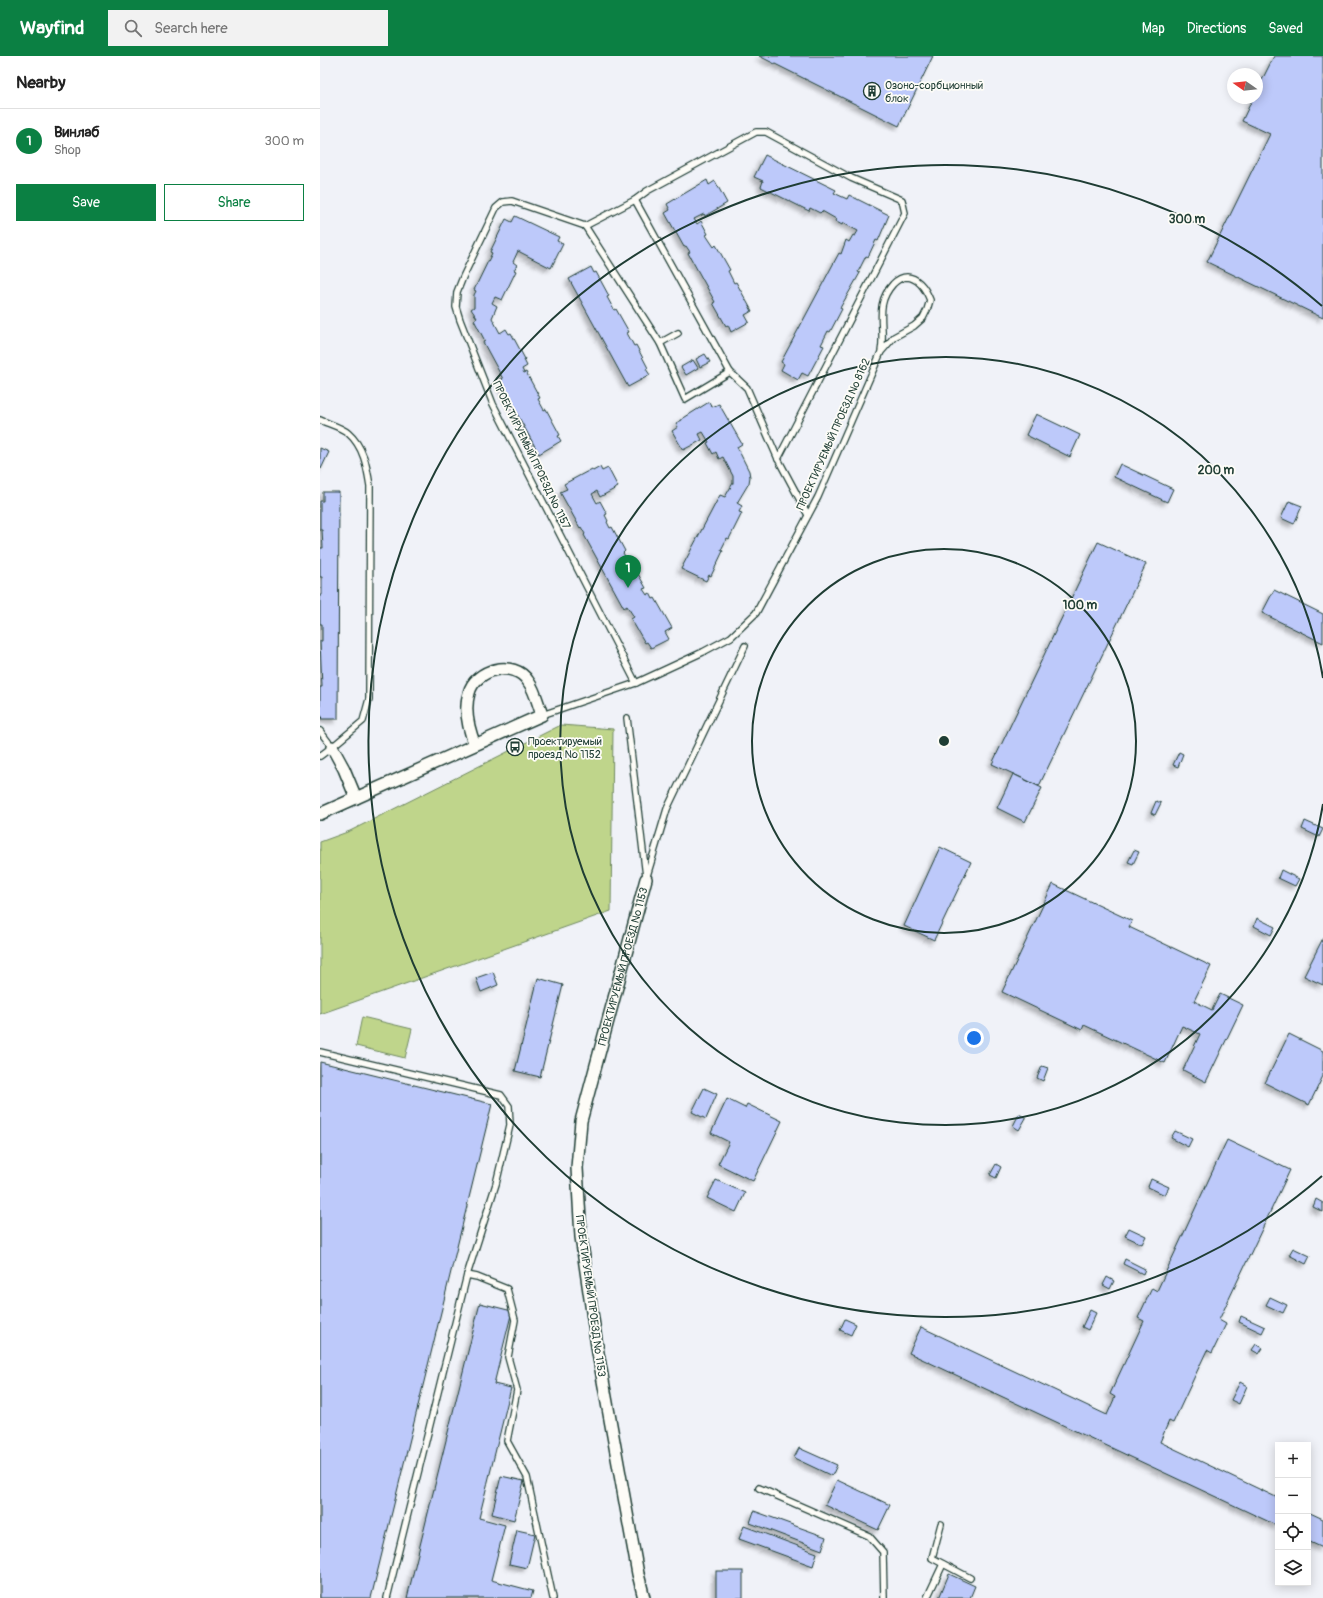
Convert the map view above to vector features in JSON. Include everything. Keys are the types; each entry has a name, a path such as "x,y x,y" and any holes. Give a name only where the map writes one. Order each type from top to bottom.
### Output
{"street":[{"path":"320,814 542,715 528,680 522,674 514,670 502,669 490,671 481,675 474,681 469,693 469,721 475,744"},
{"path":"332,747 356,798"},
{"name":"ПРОЕКТИРУЕМЫЙ ПРОЕЗД № 1153","path":"644,1598 638,1574 598,1353 581,1237 577,1168 581,1121 646,879"}],"lane":[{"path":"730,372 685,399 660,342 586,226 756,132 766,132 851,178 902,200 905,213 778,459"},
{"path":"635,200 730,372 747,388 778,459 808,515"},
{"name":"ПРОЕКТИРУЕМЫЙ ПРОЕЗД № 1157","path":"586,226 512,201 503,202 496,208 463,277 457,292 456,307 493,404 636,683"},
{"name":"ПРОЕКТИРУЕМЫЙ ПРОЕЗД № 8162","path":"542,715 636,683 703,652 731,637 756,613 818,497 881,352 883,342 881,309 884,298 889,288 896,280 905,276 912,278 920,283 926,290 930,300 927,310 918,322 894,338 881,352"},
{"path":"660,342 678,333"},
{"path":"320,420 347,433 357,443 365,458 370,486 369,699 363,721 320,756"},
{"path":"646,879 667,809 745,646"},
{"path":"627,718 646,879"},
{"path":"320,731 332,747"},
{"path":"320,1052 501,1095 509,1106 510,1124 496,1184 467,1275 387,1598"},
{"path":"467,1275 477,1277 507,1289 515,1320 508,1357 517,1390 507,1441 527,1476 553,1598"},
{"path":"759,1488 869,1536 883,1552 884,1598"},
{"path":"941,1524 932,1558 970,1578"},
{"path":"927,1598 943,1564"}],"green space":[{"path":"561,725 613,729 611,911 320,1014 320,842 350,831"},
{"path":"362,1017 412,1029 405,1058 356,1046"}],"building":[{"name":"Озоно-сорбционный блок","path":"759,56 933,56 899,126"},
{"path":"1274,56 1323,56 1323,318 1207,262 1270,134 1242,121 1250,104 1263,104 1263,78"},
{"path":"765,155 836,190 834,193 847,199 849,195 889,215 878,241 876,240 868,257 866,256 858,272 860,273 840,308 842,309 830,332 828,331 821,345 824,346 808,376 802,373 798,380 781,370 784,364 781,362 839,253 841,254 846,240 849,242 853,235 855,236 858,231 843,223 842,225 835,221 836,219 822,211 820,213 810,208 809,211 761,187 763,181 754,177"},
{"path":"707,180 709,185 715,181 727,203 705,216 704,214 694,219 697,224 701,221 708,234 706,235 714,247 716,245 730,270 728,271 734,283 736,282 752,311 745,315 749,322 731,332 713,303 715,302 688,253 690,252 686,246 684,247 665,213 670,210 667,204"},
{"path":"515,216 559,237 557,241 563,244 551,268 518,251 513,262 517,265 514,270 516,271 502,300 495,297 492,303 497,306 492,318 500,333 506,329 509,334 511,333 525,359 524,360 527,366 522,369 524,373 526,372 540,398 538,399 544,410 546,409 560,435 558,436 561,441 539,454 499,381 503,379 483,342 485,341 474,320 477,318 471,309 474,307 474,295 476,291 474,290 492,253 490,252 506,219 512,222"},
{"path":"591,267 594,273 596,272 609,296 607,297 614,310 616,309 629,332 627,333 634,346 636,345 648,368 646,369 650,375 628,387 569,279"},
{"path":"705,354 710,362 700,367 696,359"},
{"path":"693,360 698,368 686,375 681,367"},
{"path":"709,402 712,407 719,404 742,444 737,447 749,471 750,477 749,483 737,503 742,506 739,512 742,513 729,539 727,538 721,550 723,551 711,576 709,575 706,581 681,569 720,495 725,497 733,483 733,476 723,457 719,459 716,452 713,454 707,443 709,442 703,432 699,434 702,440 683,450 672,431 678,427 676,423"},
{"path":"1036,414 1080,435 1070,457 1026,435"},
{"path":"320,448 329,452 321,469 320,468"},
{"path":"1120,464 1173,489 1167,502 1114,477"},
{"path":"600,467 602,471 608,468 618,487 600,497 597,491 592,494 597,503 600,501 607,514 605,515 608,521 607,522 610,528 612,527 625,551 623,553 630,564 632,563 646,588 643,589 647,595 650,593 653,599 655,598 672,628 665,632 669,639 651,648 647,642 645,643 631,619 634,617 627,606 624,608 584,535 585,534 581,527 580,528 560,492 567,489 564,484 592,469 593,471"},
{"path":"323,492 339,492 338,719 321,719 322,716 320,716 320,687 322,687 320,641 322,641 322,624 320,624 320,595 322,595 322,577 320,577 320,548 323,548 322,530 320,530 320,501 323,501"},
{"path":"1289,501 1302,506 1294,524 1281,518"},
{"path":"1098,542 1146,564 1039,786 992,764"},
{"path":"1274,590 1323,614 1323,643 1262,613"},
{"path":"1179,752 1183,754 1178,767 1173,765"},
{"path":"1013,774 1042,788 1025,822 997,808"},
{"path":"1156,801 1161,803 1155,815 1151,813"},
{"path":"1305,821 1323,829 1319,837 1302,829"},
{"path":"940,847 971,862 934,940 904,926"},
{"path":"1134,850 1139,852 1133,864 1128,862"},
{"path":"1281,870 1299,879 1295,886 1278,878"},
{"path":"1053,884 1132,921 1129,927 1211,966 1194,1001 1212,1010 1220,994 1243,1005 1206,1082 1183,1070 1200,1034 1182,1026 1165,1063 1084,1025 1082,1030 1002,992"},
{"path":"1257,918 1275,927 1271,935 1254,926"},
{"path":"1323,938 1323,985 1304,976"},
{"path":"493,972 498,985 481,992 476,978"},
{"path":"538,978 563,985 540,1077 515,1071"},
{"path":"1289,1034 1323,1051 1323,1076 1309,1105 1265,1083"},
{"path":"320,1062 492,1104 371,1598 320,1598"},
{"path":"1042,1066 1048,1068 1043,1081 1037,1078"},
{"path":"704,1088 717,1094 706,1119 692,1112"},
{"path":"727,1099 745,1108 747,1104 782,1121 753,1181 718,1164 729,1142 711,1133"},
{"path":"1019,1114 1026,1118 1019,1130 1013,1126"},
{"path":"1175,1131 1192,1139 1188,1147 1171,1138"},
{"path":"1227,1140 1290,1170 1219,1320 1226,1324 1212,1353 1207,1350 1173,1423 1169,1421 1160,1442 1275,1497 1275,1525 909,1353 921,1327 1107,1415 1115,1397 1110,1394 1144,1321 1138,1318 1152,1288 1157,1291"},
{"path":"996,1164 1001,1167 996,1178 990,1175"},
{"path":"1151,1179 1169,1187 1165,1195 1148,1187"},
{"path":"716,1180 745,1193 736,1212 707,1198"},
{"path":"1316,1199 1323,1203 1323,1212 1313,1207"},
{"path":"1129,1228 1146,1236 1142,1244 1125,1236"},
{"path":"1293,1248 1310,1256 1306,1264 1289,1255"},
{"path":"1125,1259 1145,1269 1143,1274 1123,1264"},
{"path":"1107,1277 1114,1281 1110,1289 1103,1285"},
{"path":"1270,1297 1287,1305 1283,1313 1266,1305"},
{"path":"480,1303 512,1311 494,1384 511,1388 479,1518 505,1525 491,1580 533,1591 531,1598 407,1598"},
{"path":"1090,1310 1096,1313 1088,1330 1082,1327"},
{"path":"1241,1316 1265,1327 1262,1333 1239,1322"},
{"path":"845,1319 856,1324 851,1335 840,1330"},
{"path":"1256,1344 1263,1348 1259,1354 1252,1350"},
{"path":"1240,1382 1247,1386 1239,1404 1231,1400"},
{"path":"799,1448 837,1465 832,1476 794,1458"},
{"path":"501,1476 524,1481 514,1520 492,1514"},
{"path":"837,1480 890,1505 878,1530 825,1505"},
{"path":"754,1511 826,1537 822,1550 750,1523"},
{"path":"1311,1513 1323,1519 1323,1548 1311,1542"},
{"path":"744,1526 817,1553 813,1566 739,1539"},
{"path":"517,1530 535,1534 527,1568 509,1564"},
{"path":"716,1571 743,1571 743,1598 716,1598"},
{"path":"949,1574 975,1586 970,1598 939,1598"}],"place":[{"name":"Озоно-сорбционный блок","path":"872,91"},
{"name":"Винлаб","path":"628,588"},
{"name":"Проектируемый проезд № 1152","path":"515,747"}]}
